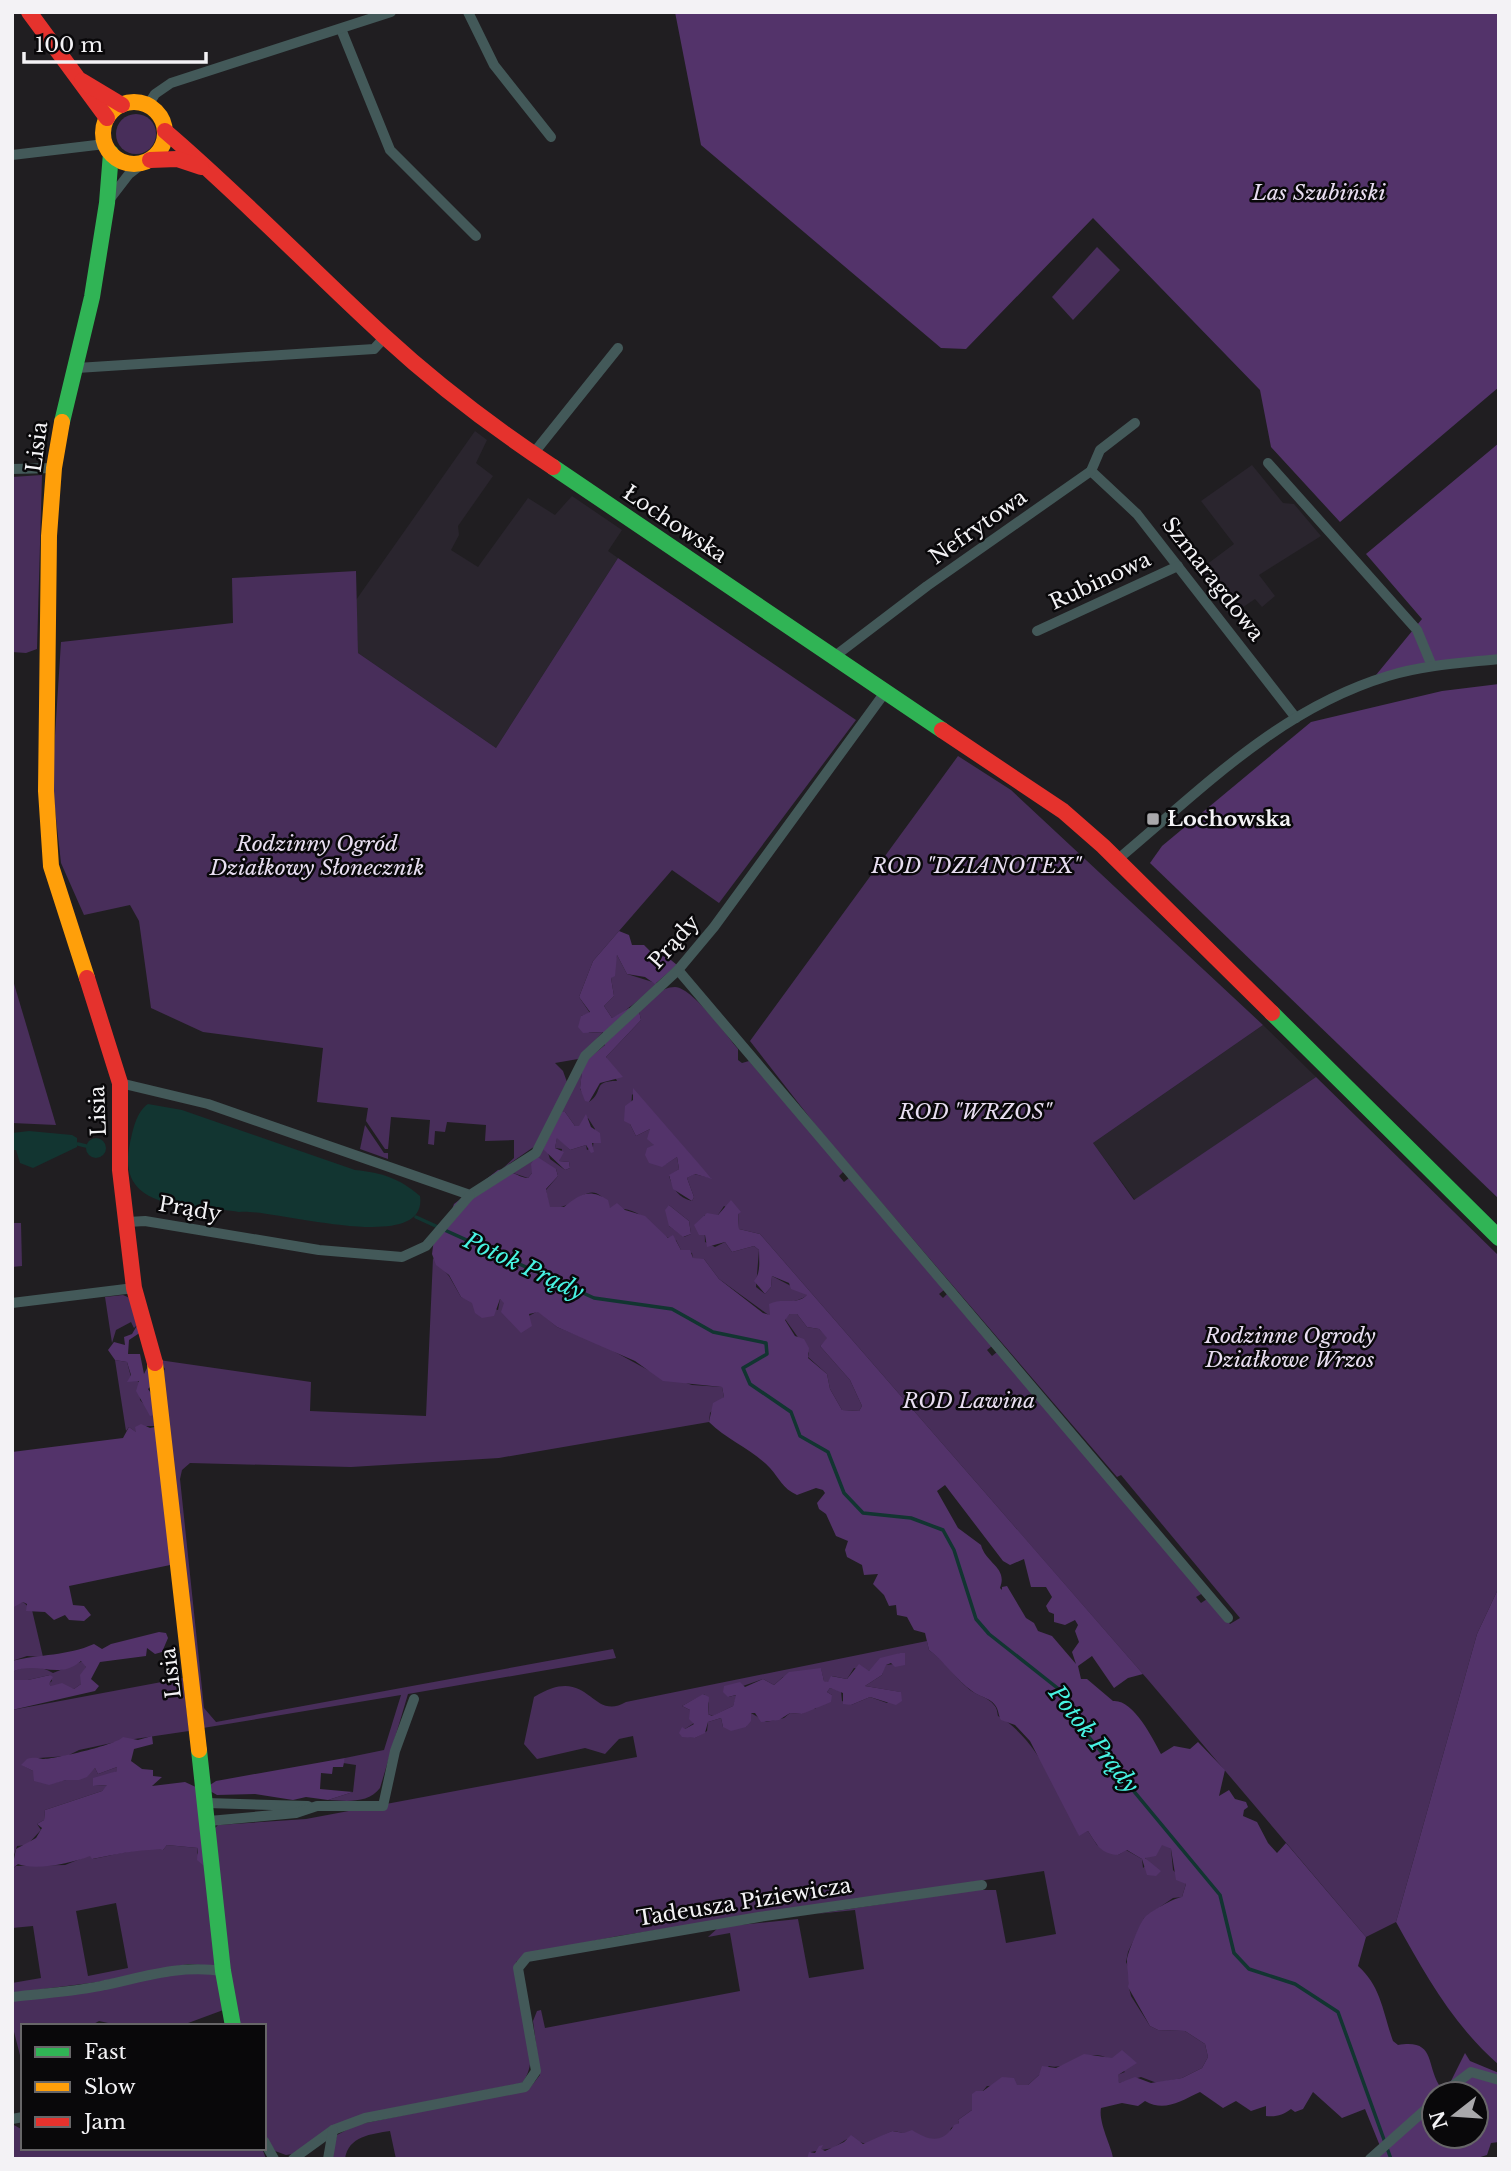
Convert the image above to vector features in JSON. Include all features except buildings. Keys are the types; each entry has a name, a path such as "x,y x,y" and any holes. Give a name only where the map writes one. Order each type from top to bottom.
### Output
{"main road":[{"path":"30,14 107,118"},
{"path":"76,78 122,105"},
{"path":"137,102 148,105 160,115 165,131 162,148 146,162 125,163 108,148 104,130 107,118 122,105 137,102"},
{"name":"Łochowska","path":"165,131 213,172 385,337 455,397 533,454 1063,811 1117,860 1499,1238"},
{"name":"Lisia","path":"108,148 107,203 77,368 64,411 54,468 47,611 50,656 46,792 51,866 120,1083 120,1170 134,1288 158,1370 209,1821 223,1971 233,2024"},
{"name":"Łochowska","path":"146,162 177,159 213,172"}],"street":[{"path":"148,105 165,85 391,12"},
{"path":"468,12 494,65 551,137"},
{"path":"341,29 390,150 476,236"},
{"path":"12,155 108,148"},
{"name":"Lisia","path":"107,203 129,174 146,162"},
{"path":"77,368 374,349 385,337"},
{"path":"533,454 618,348"},
{"name":"Nefrytowa","path":"835,656 927,586 1091,471 1100,450 1135,423"},
{"path":"1268,463 1417,630 1432,666"},
{"path":"12,469 54,468"},
{"name":"Szmaragdowa","path":"1091,471 1137,514 1296,718"},
{"name":"Rubinowa","path":"1037,631 1178,566"},
{"path":"1117,860 1242,752 1296,718 1355,688 1390,675 1432,666 1499,659"},
{"name":"Prądy","path":"128,1222 145,1221 319,1250 402,1257 426,1245 454,1209 470,1195 536,1153 585,1056 678,970 714,928 886,691"},
{"path":"678,970 1228,1618"},
{"path":"120,1083 208,1104 470,1195"},
{"path":"12,1303 134,1288"},
{"path":"207,1803 317,1807 383,1806 395,1751 414,1699"},
{"path":"209,1821 296,1813 317,1807"},
{"name":"Tadeusza Piziewicza","path":"333,2130 365,2118 525,2087 536,2071 518,1968 527,1957 759,1917 982,1885"},
{"path":"12,1997 102,1986 193,1967 223,1971"},
{"path":"1460,2080 1471,2071 1499,2080"},
{"path":"1370,2159 1420,2114"},
{"path":"293,2159 333,2130"},
{"path":"328,2159 333,2130"}],"shaded area":[{"path":"475,431 487,440 476,463 493,476 458,526 459,535 451,550 478,567 528,498 555,515 572,496 622,530 608,551 618,558 496,748 358,653 356,600"},
{"path":"1252,465 1283,503 1294,504 1321,536 1259,575 1275,596 1262,607 1255,599 1230,616 1198,571 1234,544 1201,501"},
{"path":"1263,1025 1316,1077 1135,1200 1093,1143"},
{"path":"148,1104 182,1110 355,1170 390,1177 420,1196 416,1214 400,1224 375,1227 162,1201 146,1194 134,1183 128,1166 134,1127 138,1116"},
{"path":"29,1131 72,1135 77,1138 77,1147 33,1168 20,1163 16,1150 12,1150 12,1133"},
{"path":"96,1138 103,1141 106,1148 103,1155 96,1158 89,1155 86,1148 89,1141"}],"green space":[{"name":"Las Szubiński","path":"675,12 1499,12 1499,387 1340,522 1271,447 1260,390 1093,218 966,349 941,348 701,145"},
{"path":"136,114 144,115 150,120 155,126 155,142 150,148 144,153 136,154 128,153 122,148 117,142 116,134 117,126 122,120 128,115"},
{"path":"1097,247 1120,270 1073,320 1052,297"},
{"path":"1499,443 1499,658 1376,675 1422,619 1366,554"},
{"path":"42,475 37,649 26,653 12,652 12,477"},
{"name":"Rodzinny Ogród Działkowy Słonecznik","path":"618,558 856,720 719,903 672,870 593,961 579,997 590,1013 581,1016 589,1033 603,1032 578,1059 555,1063 563,1071 567,1082 538,1144 502,1169 514,1158 514,1140 485,1141 486,1125 447,1122 445,1132 435,1131 434,1145 428,1144 430,1120 391,1117 388,1149 385,1149 366,1121 368,1108 317,1102 323,1048 203,1032 151,1008 139,921 130,905 84,915 61,863 52,782 61,642 233,623 232,578 356,571 358,653 496,748"},
{"path":"1499,684 1499,1199 1150,863 1162,846 1311,722 1442,691"},
{"path":"958,756 1011,790 1263,1025 1093,1143 1134,1200 1316,1077 1499,1256 1499,1587 1477,1634 1396,1922 1366,1937 1149,1681 760,1234 739,1229 738,1213 724,1206 718,1215 704,1215 705,1242 715,1247 725,1242 732,1252 754,1246 759,1250 756,1287 765,1294 771,1287 772,1276 808,1295 770,1308 770,1316 719,1279 704,1259 693,1259 692,1253 681,1250 676,1240 668,1238 633,1211 610,1209 596,1193 581,1196 558,1208 549,1207 546,1190 558,1176 556,1169 532,1173 528,1178 510,1172 540,1147 547,1150 550,1159 565,1170 570,1168 569,1162 559,1161 562,1149 555,1148 557,1137 570,1150 586,1145 587,1150 593,1147 595,1129 588,1118 579,1127 575,1126 565,1112 561,1112 583,1063 580,1089 589,1102 601,1085 617,1081 606,1057 641,1020 639,1011 665,989 682,989 700,1003 718,1023 738,1049 738,1060 742,1063 749,1061 844,1171 839,1176 844,1182 849,1178 944,1290 939,1294 943,1298 947,1294 992,1346 987,1350 992,1356 997,1352 1203,1593 1196,1597 1201,1603 1207,1599 1230,1624 1240,1618 1121,1475 1117,1477 821,1132 750,1041","holes":["632,1094 711,1178 694,1174 687,1178 694,1197 692,1201 683,1198 672,1185 669,1176 679,1169 677,1157 666,1164 654,1145 650,1129 636,1136 630,1124","669,1205 689,1221 691,1234 684,1237 669,1226"]},
{"path":"619,931 629,935 632,945 644,945 651,952 654,949 657,957 666,956 677,965 655,984 645,977 627,974 617,955 615,976 611,978 614,996 604,1006 612,1018 629,1008 639,1011 641,1020 606,1057 623,1077 600,1083 589,1102 585,1101 580,1088 583,1063 605,1045 603,1032 583,1033 578,1027 581,1016 590,1012 579,997 593,961"},
{"path":"617,955 627,974 659,984 612,1018 604,1006 614,996 611,978"},
{"path":"12,977 56,1125 12,1123"},
{"path":"633,1088 712,1179 695,1174 687,1178 694,1197 692,1201 673,1189 669,1175 679,1169 677,1157 662,1167 649,1163 645,1155 647,1148 654,1145 647,1139 650,1129 636,1136 630,1124 624,1121 625,1106 633,1100"},
{"path":"561,1112 565,1112 575,1126 579,1126 586,1114 591,1127 600,1133 601,1143 592,1143 594,1152 591,1153 586,1145 570,1150 557,1138 555,1148 564,1152 559,1161 569,1162 570,1168 565,1170 543,1149"},
{"path":"365,1125 384,1153 388,1153 388,1159 360,1149"},
{"path":"536,1156 556,1169 558,1176 546,1189 550,1207 564,1207 580,1196 595,1194 608,1200 610,1208 617,1203 625,1210 645,1216 668,1238 673,1235 681,1250 690,1250 693,1258 704,1259 719,1279 763,1313 770,1315 769,1304 794,1301 807,1295 791,1289 789,1283 772,1276 771,1287 765,1294 754,1281 758,1274 759,1250 754,1246 732,1252 725,1242 707,1247 705,1235 699,1235 694,1225 707,1213 718,1215 731,1200 741,1212 738,1214 739,1229 760,1234 1143,1674 1128,1678 1114,1688 1092,1656 1078,1666 1081,1679 1087,1679 1113,1701 1128,1706 1135,1712 1161,1754 1174,1746 1190,1749 1198,1742 1225,1770 1219,1796 1229,1790 1235,1799 1246,1802 1248,1807 1243,1816 1257,1822 1268,1843 1277,1853 1286,1843 1366,1937 1358,1966 1377,1991 1393,2041 1398,2045 1410,2044 1424,2049 1436,2080 1420,2080 1420,2150 1489,2150 1487,2155 1474,2159 1378,2159 1380,2146 1365,2109 1342,2118 1313,2092 1303,2109 1295,2112 1291,2109 1280,2115 1266,2116 1266,2106 1251,2111 1236,2101 1223,2108 1200,2092 1165,2106 1145,2101 1138,2106 1122,2103 1101,2108 1113,2159 807,2159 809,2152 815,2153 819,2146 823,2145 821,2149 825,2151 844,2142 851,2135 863,2144 892,2131 904,2133 912,2130 924,2137 940,2138 972,2110 972,2094 976,2091 983,2091 1002,2077 1014,2078 1017,2085 1028,2085 1039,2075 1042,2066 1056,2068 1084,2054 1112,2058 1122,2050 1137,2063 1118,2075 1119,2083 1135,2077 1151,2083 1182,2078 1202,2068 1208,2057 1205,2044 1185,2031 1158,2030 1150,2026 1128,1987 1127,1960 1142,1921 1156,1909 1182,1897 1186,1884 1176,1880 1171,1849 1162,1845 1156,1856 1145,1858 1161,1871 1156,1876 1147,1875 1142,1859 1127,1850 1118,1855 1107,1853 1088,1831 1079,1836 1030,1741 1015,1725 1001,1720 993,1702 966,1686 929,1650 925,1633 914,1630 907,1617 897,1615 896,1605 889,1606 884,1595 873,1584 878,1574 864,1575 862,1565 847,1557 845,1550 848,1541 836,1536 826,1514 819,1509 817,1503 825,1493 823,1490 816,1488 797,1495 785,1486 763,1461 709,1422 713,1403 724,1397 722,1387 663,1381 635,1361 557,1327 538,1312 529,1314 532,1326 521,1333 501,1312 504,1303 500,1299 494,1316 482,1318 475,1313 472,1303 461,1297 449,1275 436,1265 432,1254 434,1239 448,1221 454,1204 498,1170 528,1178 532,1173 531,1164","holes":["790,1314 797,1314 807,1327 819,1329 827,1338 820,1346 850,1380 862,1406 859,1411 842,1410 830,1389 827,1374 808,1358 809,1348 804,1339 795,1336 785,1320","945,1485 1003,1561 1010,1565 1024,1559 1031,1587 1046,1587 1052,1597 1046,1606 1049,1612 1054,1614 1054,1622 1065,1625 1075,1620 1079,1642 1072,1652 1076,1664 1052,1636 1038,1631 1034,1623 1026,1618 1007,1586 1002,1587 1002,1590 1000,1588 1002,1581 999,1570 987,1557 981,1545 958,1528 937,1491"]},
{"path":"669,1205 689,1221 691,1234 683,1237 669,1226 665,1210"},
{"path":"12,1223 21,1223 22,1266 12,1267"},
{"path":"433,1258 449,1276 461,1297 498,1310 500,1299 527,1317 538,1311 557,1327 604,1346 648,1370 692,1385 722,1387 724,1397 710,1413 709,1422 499,1458 351,1467 190,1463 182,1470 180,1479 204,1708 216,1722 613,1649 616,1658 408,1694 380,1788 363,1799 328,1800 353,1792 356,1765 343,1763 345,1758 384,1750 401,1695 203,1728 162,1374 165,1369 159,1360 311,1382 310,1411 426,1416"},
{"path":"123,1295 132,1299 138,1324 134,1328 131,1322 116,1330 112,1343 105,1297"},
{"path":"790,1314 797,1314 807,1327 819,1329 828,1338 820,1346 850,1380 862,1406 859,1411 842,1410 830,1389 827,1374 808,1357 809,1353 785,1319"},
{"path":"138,1324 141,1332 129,1340 128,1354 140,1354 144,1374 149,1364 151,1386 148,1389 153,1396 155,1415 150,1416 136,1391 139,1381 127,1382 131,1375 127,1362 115,1360 108,1350 114,1342 125,1345 124,1337 132,1334"},
{"path":"115,1360 127,1362 131,1377 139,1382 140,1400 155,1415 160,1426 147,1426 137,1433 129,1427 126,1431"},
{"path":"141,1424 150,1428 160,1426 175,1564 69,1586 73,1605 84,1606 91,1615 84,1621 69,1620 65,1615 54,1620 45,1612 26,1611 27,1604 23,1602 12,1608 12,1452 123,1438 129,1427 136,1432 135,1427"},
{"path":"1499,1587 1499,2065 1454,2016 1429,1980 1396,1922 1477,1634"},
{"path":"23,1602 32,1610 43,1657 27,1656 12,1661 13,1605"},
{"path":"159,1632 166,1633 168,1638 162,1652 155,1654 147,1648 146,1656 100,1662 91,1679 99,1686 95,1691 12,1710 12,1680 50,1675 53,1677 49,1684 51,1686 62,1683 74,1689 81,1684 80,1675 86,1667 81,1661 64,1669 31,1668 12,1672 12,1661 74,1651 94,1644 102,1649 111,1644"},
{"path":"927,1641 929,1650 970,1690 992,1702 998,1716 1012,1726 1036,1752 1079,1835 1088,1831 1097,1845 1118,1855 1126,1850 1142,1859 1143,1868 1148,1863 1145,1857 1162,1844 1171,1849 1173,1870 1186,1884 1182,1897 1173,1898 1144,1918 1128,1952 1126,1962 1131,1973 1128,1984 1131,1996 1150,2026 1158,2030 1185,2031 1205,2044 1208,2057 1202,2068 1182,2078 1157,2083 1141,2077 1119,2083 1117,2075 1125,2072 1113,2061 1102,2056 1083,2057 1066,2064 1049,2066 1028,2085 987,2086 982,2092 973,2094 972,2110 958,2120 959,2123 951,2128 949,2135 942,2138 928,2139 892,2131 867,2144 847,2139 833,2148 811,2152 807,2159 396,2159 390,2131 356,2141 347,2151 345,2159 331,2159 337,2135 356,2125 529,2089 540,2075 533,2021 537,2011 541,2010 545,2028 740,1991 730,1933 708,1937 719,1927 798,1919 809,1978 864,1969 855,1910 816,1914 975,1890 996,1890 1006,1943 1056,1934 1044,1871 618,1936 528,1954 516,1962 516,1977 531,2057 529,2071 522,2083 374,2112 292,2154 275,2151 266,2137 266,2024 237,2024 225,1952 215,1828 218,1825 306,1819 637,1757 633,1736 619,1739 605,1754 585,1748 537,1759 524,1744 534,1697 553,1688 567,1686 578,1689 604,1705 614,1706","holes":["900,1653 895,1664 885,1665 882,1675 865,1686 900,1692 887,1703 870,1697 851,1705 842,1701 841,1691 830,1688 827,1692 832,1695 815,1709 811,1708 802,1714 790,1713 784,1718 766,1722 751,1713 746,1727 723,1727 721,1718 708,1722 707,1731 695,1738 688,1737 685,1729 694,1723 690,1710 682,1706 704,1694 709,1703 708,1714 713,1716 733,1706 737,1695 728,1697 743,1686 763,1679 774,1685 783,1677 821,1669 824,1681 828,1683 832,1676 847,1679 854,1668 869,1671"]},
{"path":"905,1653 905,1665 886,1665 882,1675 865,1686 901,1692 902,1701 896,1705 870,1697 851,1705 843,1704 843,1693 830,1688 827,1692 832,1695 831,1702 802,1714 790,1713 779,1720 761,1722 755,1713 751,1713 751,1721 746,1727 731,1731 723,1727 721,1718 708,1722 705,1733 695,1738 682,1737 679,1733 682,1727 685,1729 694,1724 689,1719 690,1710 682,1706 703,1694 709,1697 708,1714 712,1716 733,1706 736,1695 728,1697 723,1692 724,1686 740,1682 745,1687 763,1679 774,1685 789,1672 821,1668 824,1681 828,1682 831,1676 847,1679 859,1664 869,1671 880,1658"},
{"path":"83,1661 86,1667 81,1684 74,1689 51,1686 48,1684 52,1681 50,1675 12,1680 12,1672 22,1668 38,1667 53,1673"},
{"path":"183,1678 189,1731 121,1741 79,1750 67,1756 39,1758 22,1765 33,1771 40,1782 48,1783 82,1777 95,1768 98,1774 117,1767 117,1771 101,1778 93,1786 108,1785 102,1791 45,1810 44,1820 37,1824 41,1830 27,1845 17,1846 12,1861 12,1710"},
{"path":"152,1736 153,1744 134,1749 131,1761 142,1769 153,1770 153,1776 162,1777 152,1786 185,1782 198,1788 204,1866 197,1860 198,1848 167,1845 163,1850 138,1851 92,1859 90,1856 34,1867 18,1864 12,1869 16,1849 36,1838 42,1828 37,1824 44,1820 45,1810 102,1791 107,1785 93,1786 93,1778 117,1771 117,1767 98,1774 95,1768 87,1777 79,1780 66,1780 49,1785 34,1781 33,1771 21,1765 27,1759 71,1754 109,1744 123,1737 138,1740"},
{"path":"345,1758 343,1767 333,1767 332,1774 321,1773 320,1789 353,1792 328,1800 306,1797 293,1800 255,1794 217,1795 210,1791 210,1785 216,1781"},
{"path":"167,1845 198,1848 197,1853 204,1866 219,1966 188,1964 98,1982 12,1993 12,1983 41,1978 33,1926 12,1928 12,1869 16,1866 65,1865 90,1855 93,1859 136,1850 163,1850","holes":["116,1903 128,1968 88,1976 76,1911"]},
{"path":"166,1973 216,1974 226,2009 185,2024 113,2024 99,2021 94,2024 21,2024 21,2059 12,2024 12,2000"},
{"path":"1465,2053 1470,2061 1499,2073 1499,2142 1491,2143 1490,2146 1490,2080 1452,2080"},
{"path":"12,2124 21,2129 21,2150 263,2150 266,2159 12,2159"}],"waterway":[{"path":"78,1144 86,1146"},
{"name":"Potok Prądy","path":"416,1217 594,1298 672,1309 713,1332 766,1343 767,1354 743,1368 750,1384 791,1412 800,1436 828,1452 844,1493 863,1513 911,1518 943,1530 954,1550 976,1619 989,1634 1065,1694 1088,1736 1220,1895 1234,1953 1249,1969 1295,1984 1338,2012 1391,2159"}],"traffic: fast":[{"path":"62,422 92,297 107,203 111,153"},
{"path":"553,467 942,730"},
{"path":"1272,1013 1499,1238"},
{"path":"199,1750 223,1971 233,2024"}],"traffic: slow":[{"path":"134,102 146,104 156,111 163,121 165,133 163,145 156,155 146,162 134,164 122,162 112,155 105,145 103,133 105,121 112,111 122,104 134,102"},
{"path":"62,422 54,468 49,536 46,791 51,866 87,978"},
{"path":"155,1363 199,1750"}],"traffic: jam":[{"path":"29,12 107,118"},
{"path":"82,81 122,105"},
{"path":"165,131 404,354 466,405 553,467"},
{"path":"150,160 177,159 201,167"},
{"path":"942,730 1063,811 1103,846 1272,1013"},
{"path":"87,978 120,1083 120,1170 134,1288 155,1363"}],"place":[{"name":"Łochowska","path":"1153,819"}],"park label":[{"name":"ROD \"DZIANOTEX\"","path":"976,866"},
{"name":"ROD \"WRZOS\"","path":"975,1112"},
{"name":"Rodzinne Ogrody Działkowe Wrzos","path":"1290,1348"},
{"name":"ROD Lawina","path":"969,1401"}]}
